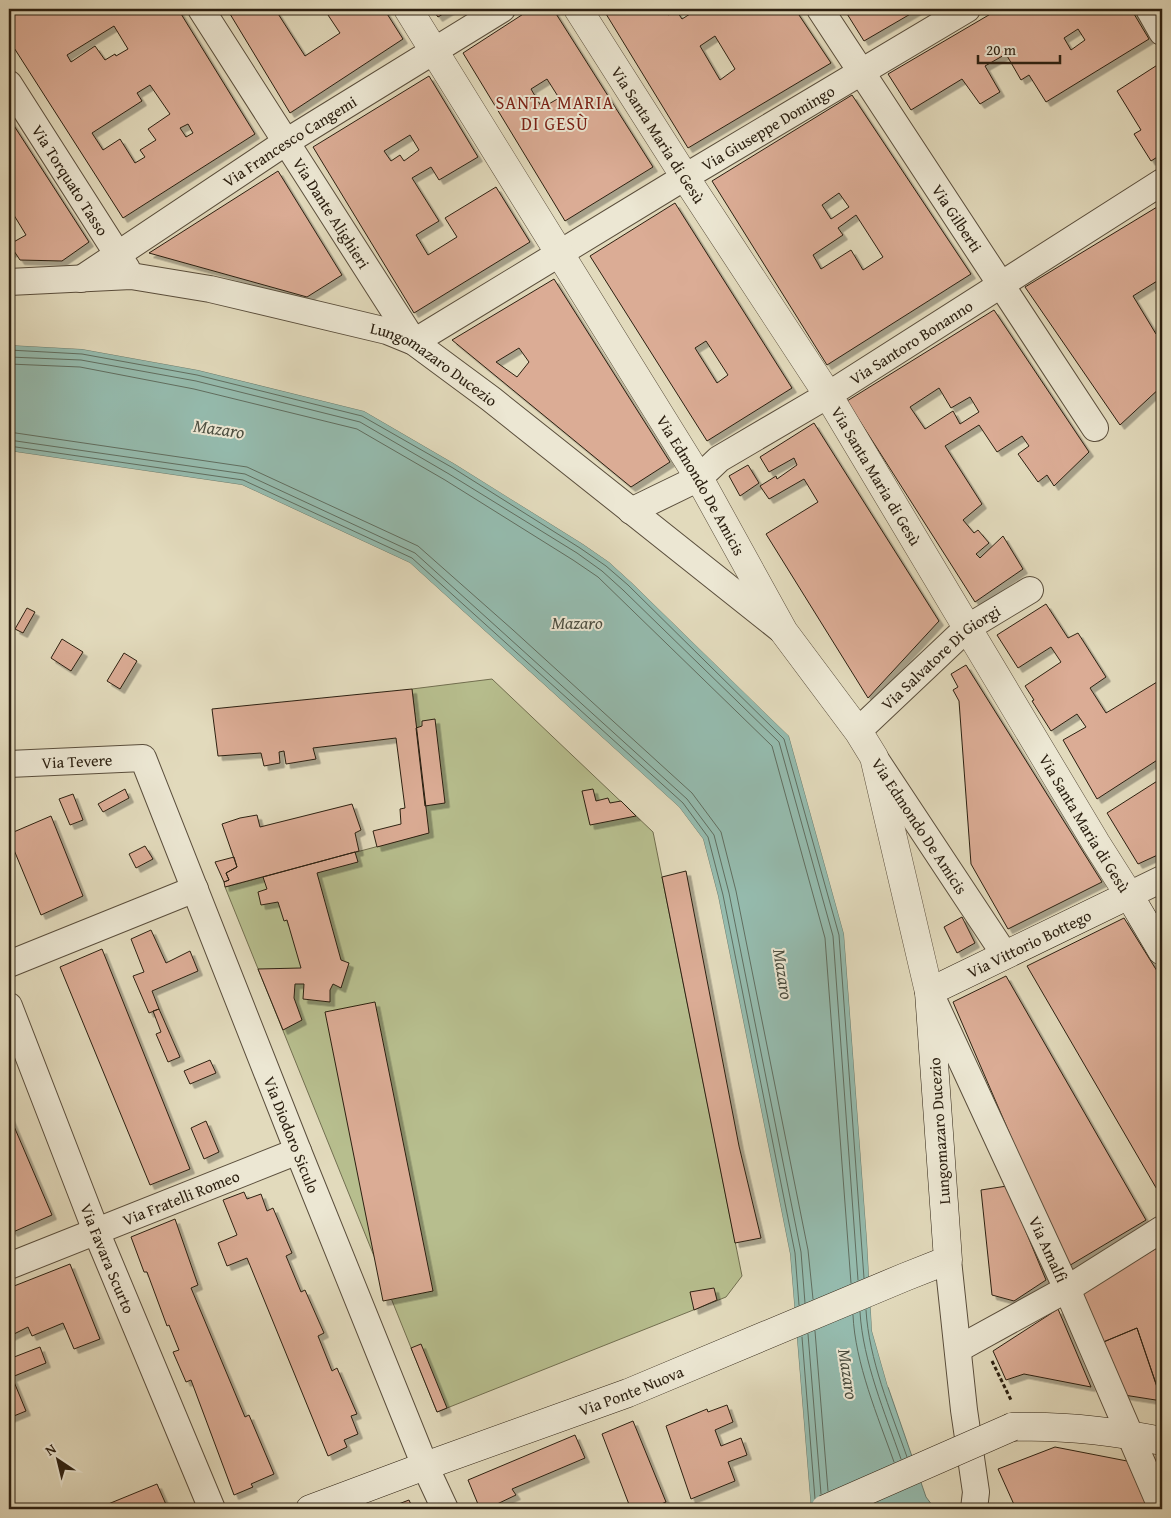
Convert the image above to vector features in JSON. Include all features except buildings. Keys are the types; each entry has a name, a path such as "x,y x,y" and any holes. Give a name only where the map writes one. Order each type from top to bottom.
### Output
{"street":[{"name":"Via Dante Alighieri","path":"201,9 414,342"},
{"name":"Via Edmondo De Amicis","path":"408,9 699,478 784,632 858,731 1005,955"},
{"name":"Via Francesco Cangemi","path":"80,279 286,142 502,9"},
{"name":"Via Santa Maria di Gesù","path":"578,9 685,177 828,395 1096,844 1159,940"},
{"name":"Via Gilberti","path":"820,9 1095,428"},
{"name":"Via Giuseppe Domingo","path":"414,342 685,177 967,9"},
{"path":"1149,9 1162,32"},
{"name":"Via Torquato Tasso","path":"9,84 131,276"},
{"name":"Via Santoro Bonanno","path":"631,510 699,478 719,458 828,395 1162,182"},
{"name":"Lungomazaro Ducezio","path":"9,282 131,276 210,289 388,331 414,342 491,399 784,632"},
{"name":"Via Salvatore Di Giorgi","path":"858,731 967,628 1030,590"},
{"name":"Lungomazaro Ducezio","path":"874,757 929,992 948,1260 964,1410 976,1492 974,1509"},
{"name":"Via Tevere","path":"9,764 143,758"},
{"name":"Via Diodoro Siculo","path":"143,758 298,1151 425,1466 445,1509"},
{"path":"1129,895 1162,879"},
{"path":"9,964 195,889"},
{"name":"Via Vittorio Bottego","path":"929,992 1129,895"},
{"name":"Via Amalfi","path":"929,992 1067,1289 1162,1509"},
{"name":"Via Favara Scurto","path":"9,1006 96,1231 212,1509"},
{"name":"Via Fratelli Romeo","path":"9,1266 298,1151"},
{"path":"958,1349 1067,1289 1162,1229"},
{"name":"Via Ponte Nuova","path":"310,1509 628,1393 948,1260"},
{"path":"825,1509 1012,1414 1049,1426 1128,1434 1162,1441"}],"path":[{"path":"991,1360 1012,1414"}],"green space":[{"path":"492,679 653,832 742,1276 726,1297 437,1412 225,887 428,833 412,689"}],"water":[{"name":"Mazaro","path":"9,345 82,349 198,370 364,411 455,464 609,562 789,736 844,934 872,1331 888,1387 926,1497 935,1509 811,1509 790,1254 718,896 703,839 679,807 410,563 242,485 9,451"}],"pier":[{"path":"9,343 83,346 199,368 366,409 456,462 611,560 791,735 846,934 870,1240 875,1331 891,1388 888,1387 872,1331 844,934 789,736 609,562 455,464 364,411 198,370 82,349 9,345"},
{"path":"9,451 242,485 410,563 679,807 703,839 718,896 790,1254 811,1509 808,1509 788,1254 716,897 701,840 677,808 408,565 241,487 9,453"}],"district":[{"name":"SANTA MARIA DI GESÙ","path":"555,113"}]}
